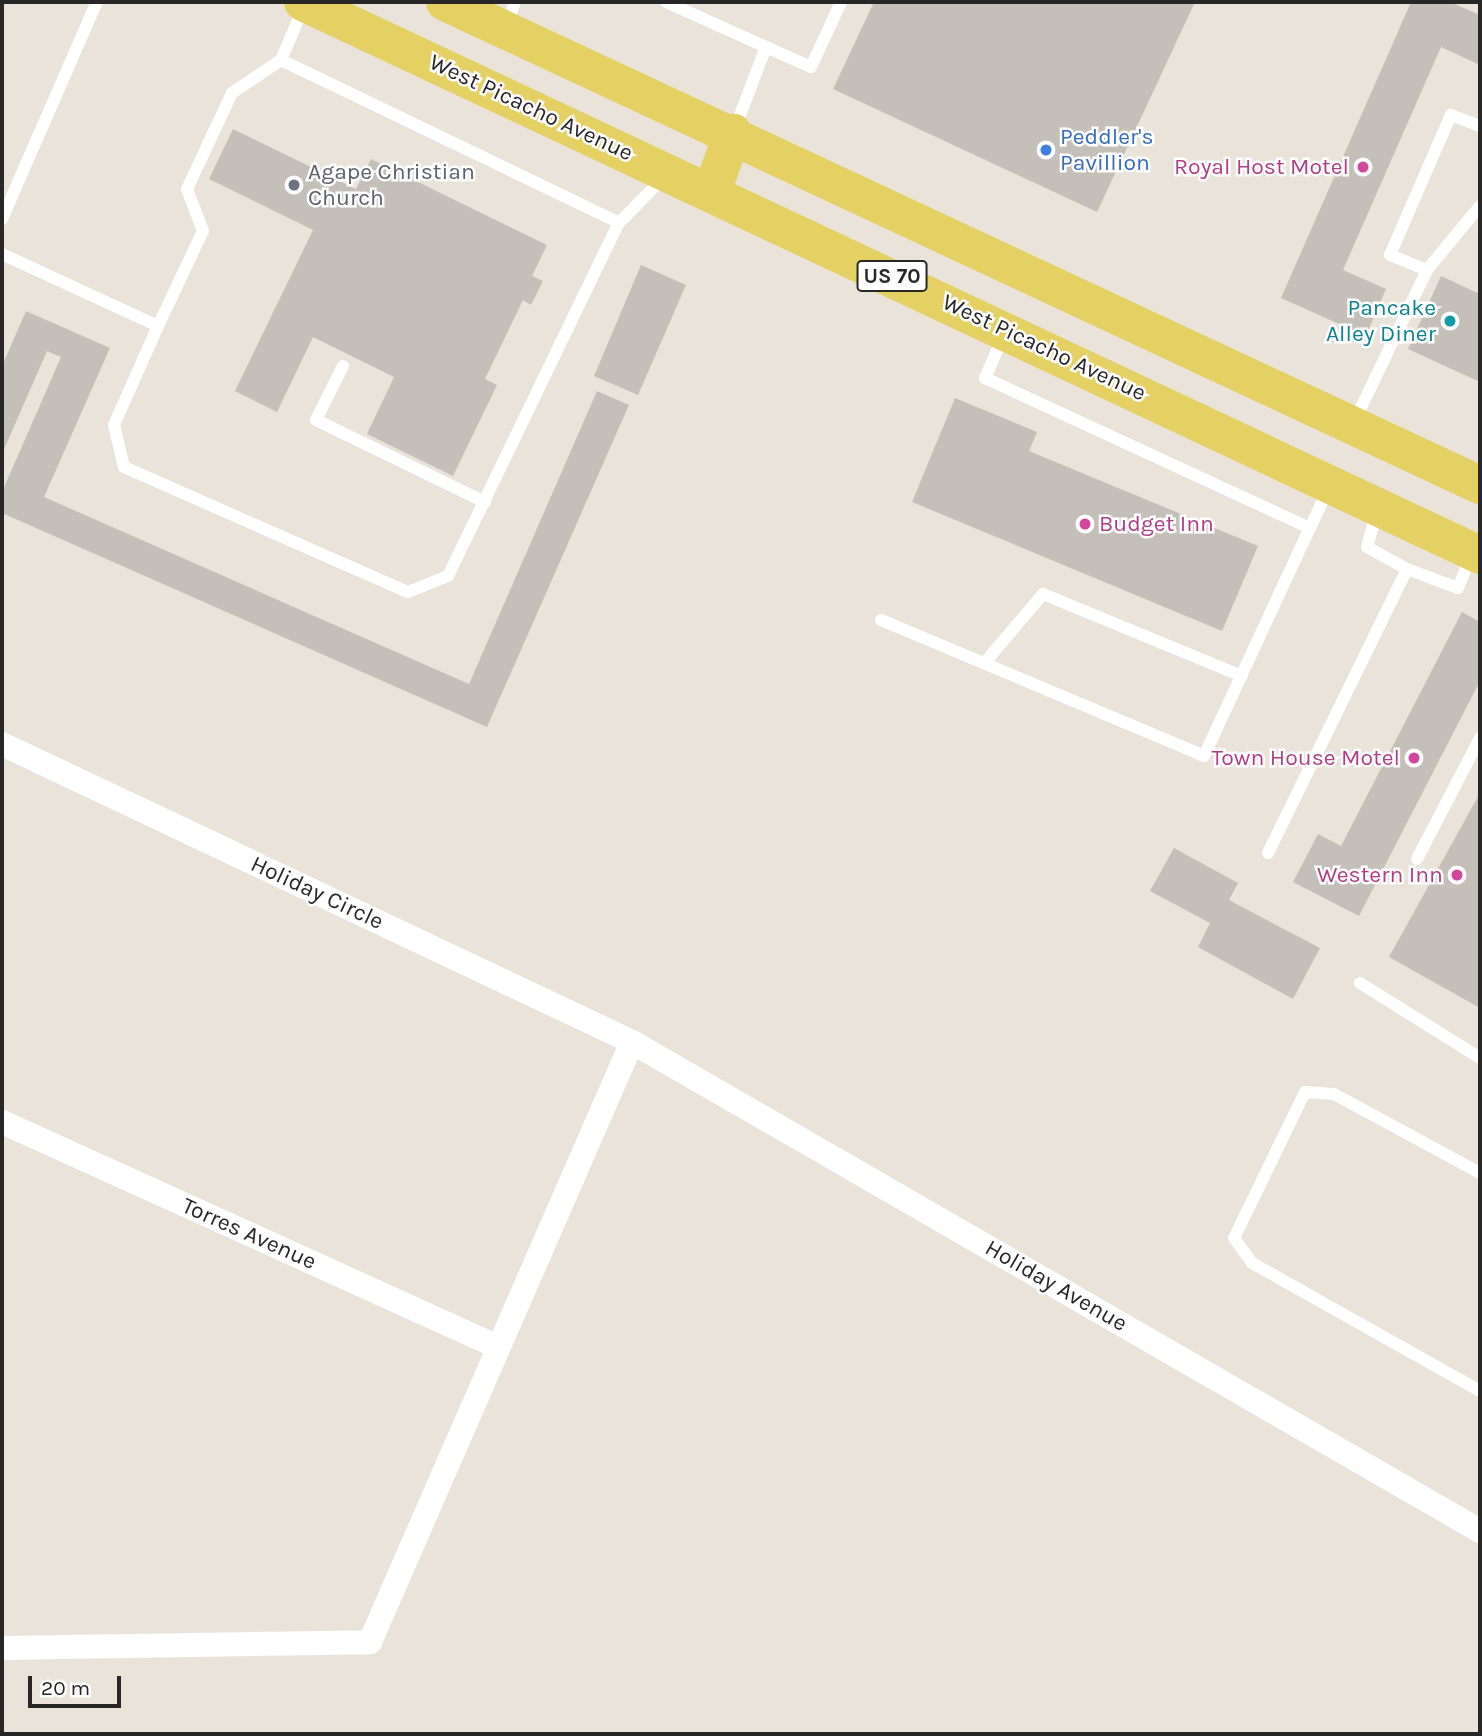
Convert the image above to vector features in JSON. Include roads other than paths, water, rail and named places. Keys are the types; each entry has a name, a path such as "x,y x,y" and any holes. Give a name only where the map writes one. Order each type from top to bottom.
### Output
{"main road":[{"name":"West Picacho Avenue","path":"305,2 712,191 1476,553"},
{"name":"US 70","path":"445,2 510,16 733,133 1480,485"},
{"path":"712,191 733,133"}],"street":[{"name":"Holiday Circle","path":"2,744 632,1042"},
{"path":"2,1648 370,1642 496,1346 632,1042"},
{"name":"Holiday Avenue","path":"632,1042 1480,1531"},
{"name":"Torres Avenue","path":"2,1122 496,1346"}],"lane":[{"path":"2,219 97,2"},
{"path":"305,2 281,60 232,93 187,189 203,231 114,425 124,467 408,592 448,576 619,223 669,172"},
{"path":"666,2 811,67 841,2"},
{"path":"733,133 766,47"},
{"path":"281,60 619,223"},
{"path":"1427,270 1390,255 1451,115 1480,126"},
{"path":"1352,425 1427,270 1480,206"},
{"path":"2,254 158,326"},
{"path":"1006,330 985,378 1310,528"},
{"path":"343,366 316,420 485,502"},
{"path":"881,620 986,661 1204,756 1332,483"},
{"path":"1378,505 1367,547 1407,569 1458,588 1476,553"},
{"path":"1268,853 1407,569"},
{"path":"986,661 1043,594 1242,676"},
{"path":"1417,859 1480,738"},
{"path":"1360,983 1480,1058"},
{"path":"1480,1172 1334,1094 1305,1092 1234,1238 1252,1263 1480,1391"}],"place":[{"name":"Peddler's Pavillion","path":"1046,150"},
{"name":"Royal Host Motel","path":"1363,167"},
{"name":"Agape Christian Church","path":"294,185"},
{"name":"Pancake Alley Diner","path":"1450,321"},
{"name":"Budget Inn","path":"1085,524"},
{"name":"Town House Motel","path":"1414,758"},
{"name":"Western Inn","path":"1457,875"}]}
